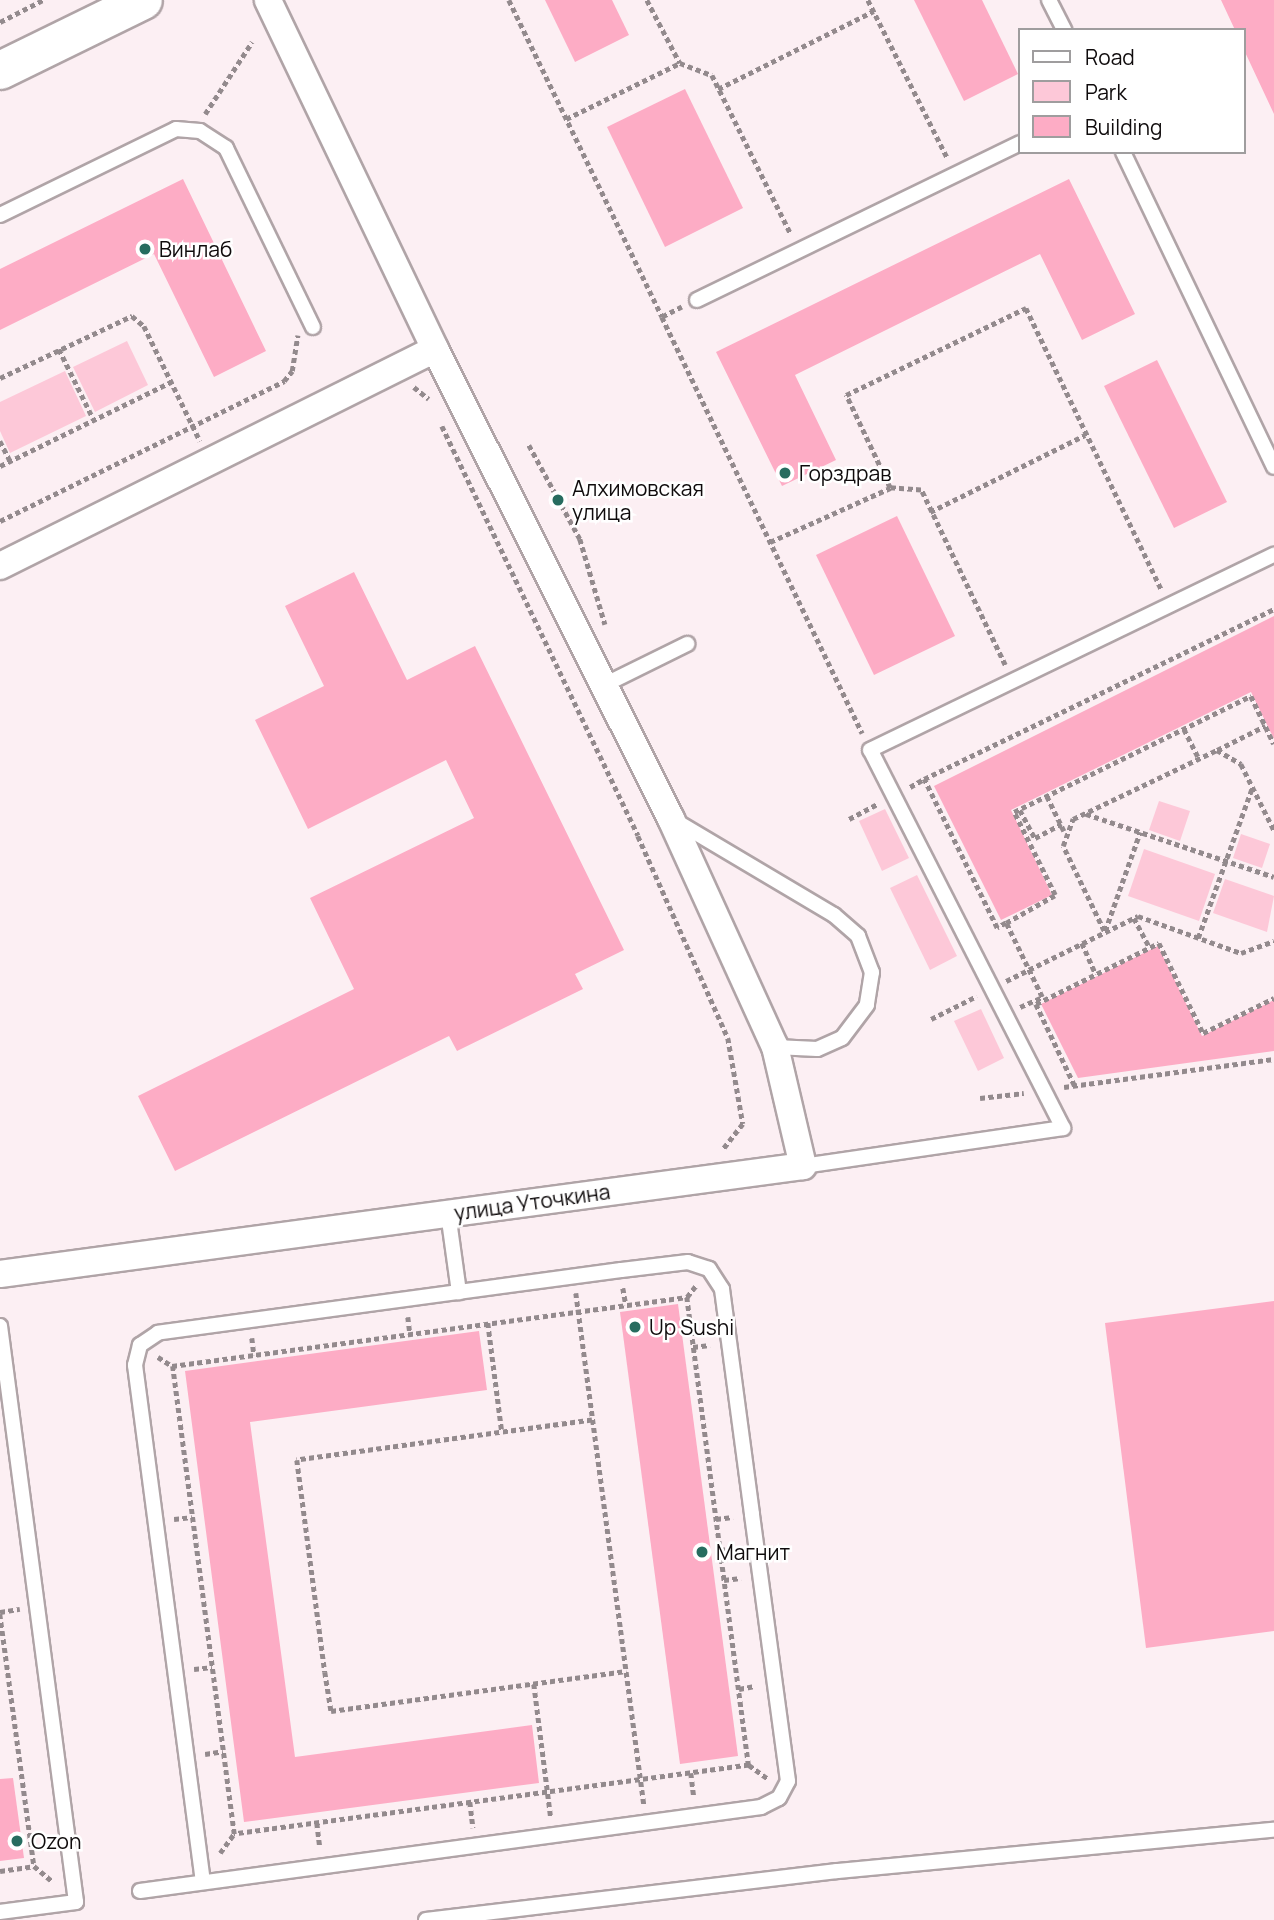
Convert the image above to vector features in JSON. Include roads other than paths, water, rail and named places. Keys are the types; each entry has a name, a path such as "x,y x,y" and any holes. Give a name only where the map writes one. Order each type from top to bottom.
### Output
{"main road":[{"path":"0,70 132,2"}],"street":[{"path":"268,0 435,349 671,819 775,1047 803,1166"},
{"path":"0,566 435,349"},
{"name":"улица Уточкина","path":"0,1274 803,1166"}],"lane":[{"path":"1049,0 1063,28"},
{"path":"0,215 176,129 194,130 226,148 313,327"},
{"path":"696,300 1018,144"},
{"path":"1124,154 1274,467"},
{"name":"улица Уточкина","path":"803,1166 1063,1128 870,750 1273,557"},
{"path":"604,685 687,644"},
{"path":"671,819 834,915 858,936 872,972 867,1005 859,1016 842,1038 817,1049 775,1047"},
{"path":"448,1213 459,1292"},
{"path":"140,1891 761,1807 779,1798 788,1781 777,1696 722,1289 709,1269 688,1262 158,1333 137,1351 135,1365 203,1882"},
{"path":"0,1326 76,1902 0,1912"},
{"path":"426,1920 837,1871 1274,1830"}],"place":[{"name":"Винлаб","path":"145,249"},
{"name":"Горздрав","path":"785,473"},
{"name":"Алхимовская улица","path":"558,500"},
{"name":"Up Sushi","path":"635,1327"},
{"name":"Магнит","path":"702,1552"},
{"name":"Ozon","path":"17,1841"}]}
